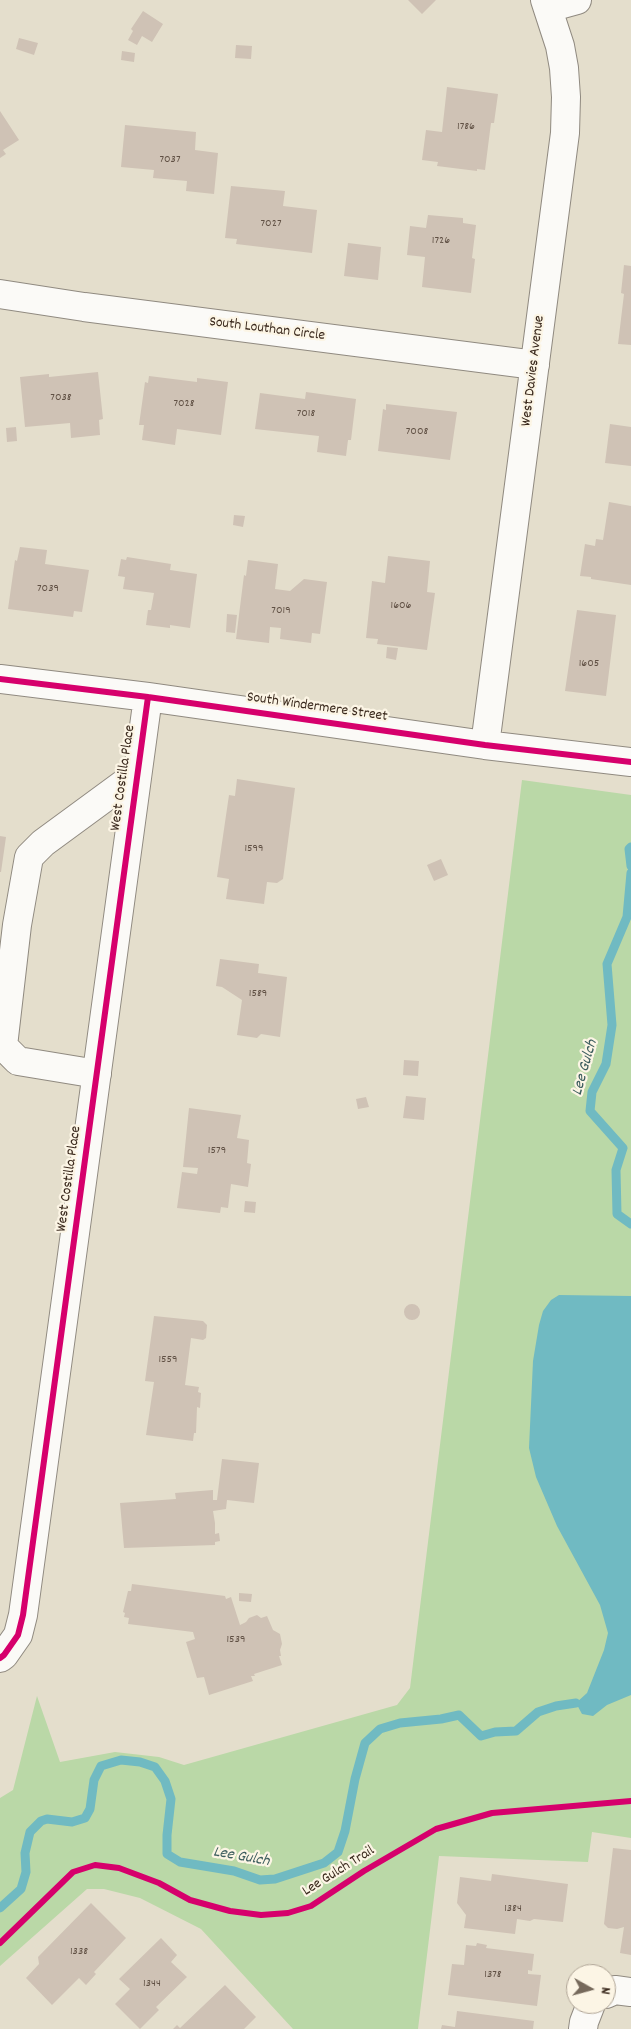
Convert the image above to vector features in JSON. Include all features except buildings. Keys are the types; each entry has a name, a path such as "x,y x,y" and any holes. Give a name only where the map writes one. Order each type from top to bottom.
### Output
{"street":[{"path":"547,4 577,0"},
{"name":"West Davies Avenue","path":"486,745 534,365 566,132 564,68 547,4"},
{"name":"South Louthan Circle","path":"0,294 84,307 534,365"},
{"name":"South Windermere Street","path":"0,679 148,696 486,745 631,762"},
{"name":"West Costilla Place","path":"0,1658 18,1634 23,1615 148,696"},
{"path":"97,1074 18,1061 3,1046 17,925 29,857 43,843 138,774"},
{"path":"616,1990 631,1992"},
{"path":"583,2029 587,2014"}],"green space":[{"path":"522,780 631,795 631,1838 592,1832 588,1862 439,1856 418,2029 293,2029 201,1929 140,1898 104,1889 87,1889 0,1966 0,1798 13,1790 37,1696 60,1762 115,1752 159,1757 184,1765 397,1705 410,1688"}],"water":[{"path":"559,1295 631,1296 631,1695 607,1705 593,1716 582,1714 576,1703 587,1693 604,1650 608,1633 600,1605 557,1526 536,1477 529,1448 533,1361 539,1325 543,1311 551,1300"}],"waterway":[{"name":"Lee Gulch","path":"631,847 629,849 631,866"},
{"name":"Lee Gulch","path":"631,873 627,917 607,964 612,1025 606,1064 592,1092 590,1111 623,1148 616,1170 617,1214 631,1224"},
{"name":"Lee Gulch","path":"0,1908 21,1889 26,1872 25,1853 30,1832 41,1821 47,1819 72,1822 85,1818 90,1809 94,1780 101,1766 121,1760 140,1762 155,1767 165,1781 171,1799 167,1854 180,1862 234,1871 260,1880 275,1879 324,1863 338,1852 345,1831 355,1779 365,1743 380,1729 400,1723 441,1719 459,1715 481,1736 495,1732 516,1731 538,1712 556,1706 576,1703"}],"cycle path":[{"path":"0,679 148,697 485,745 631,762"},
{"path":"0,1658 18,1635 23,1615 148,697"},
{"name":"Lee Gulch Trail","path":"0,1943 73,1872 95,1865 119,1868 159,1883 190,1900 230,1911 261,1915 288,1913 311,1906 364,1871 436,1829 492,1813 631,1801"}]}
